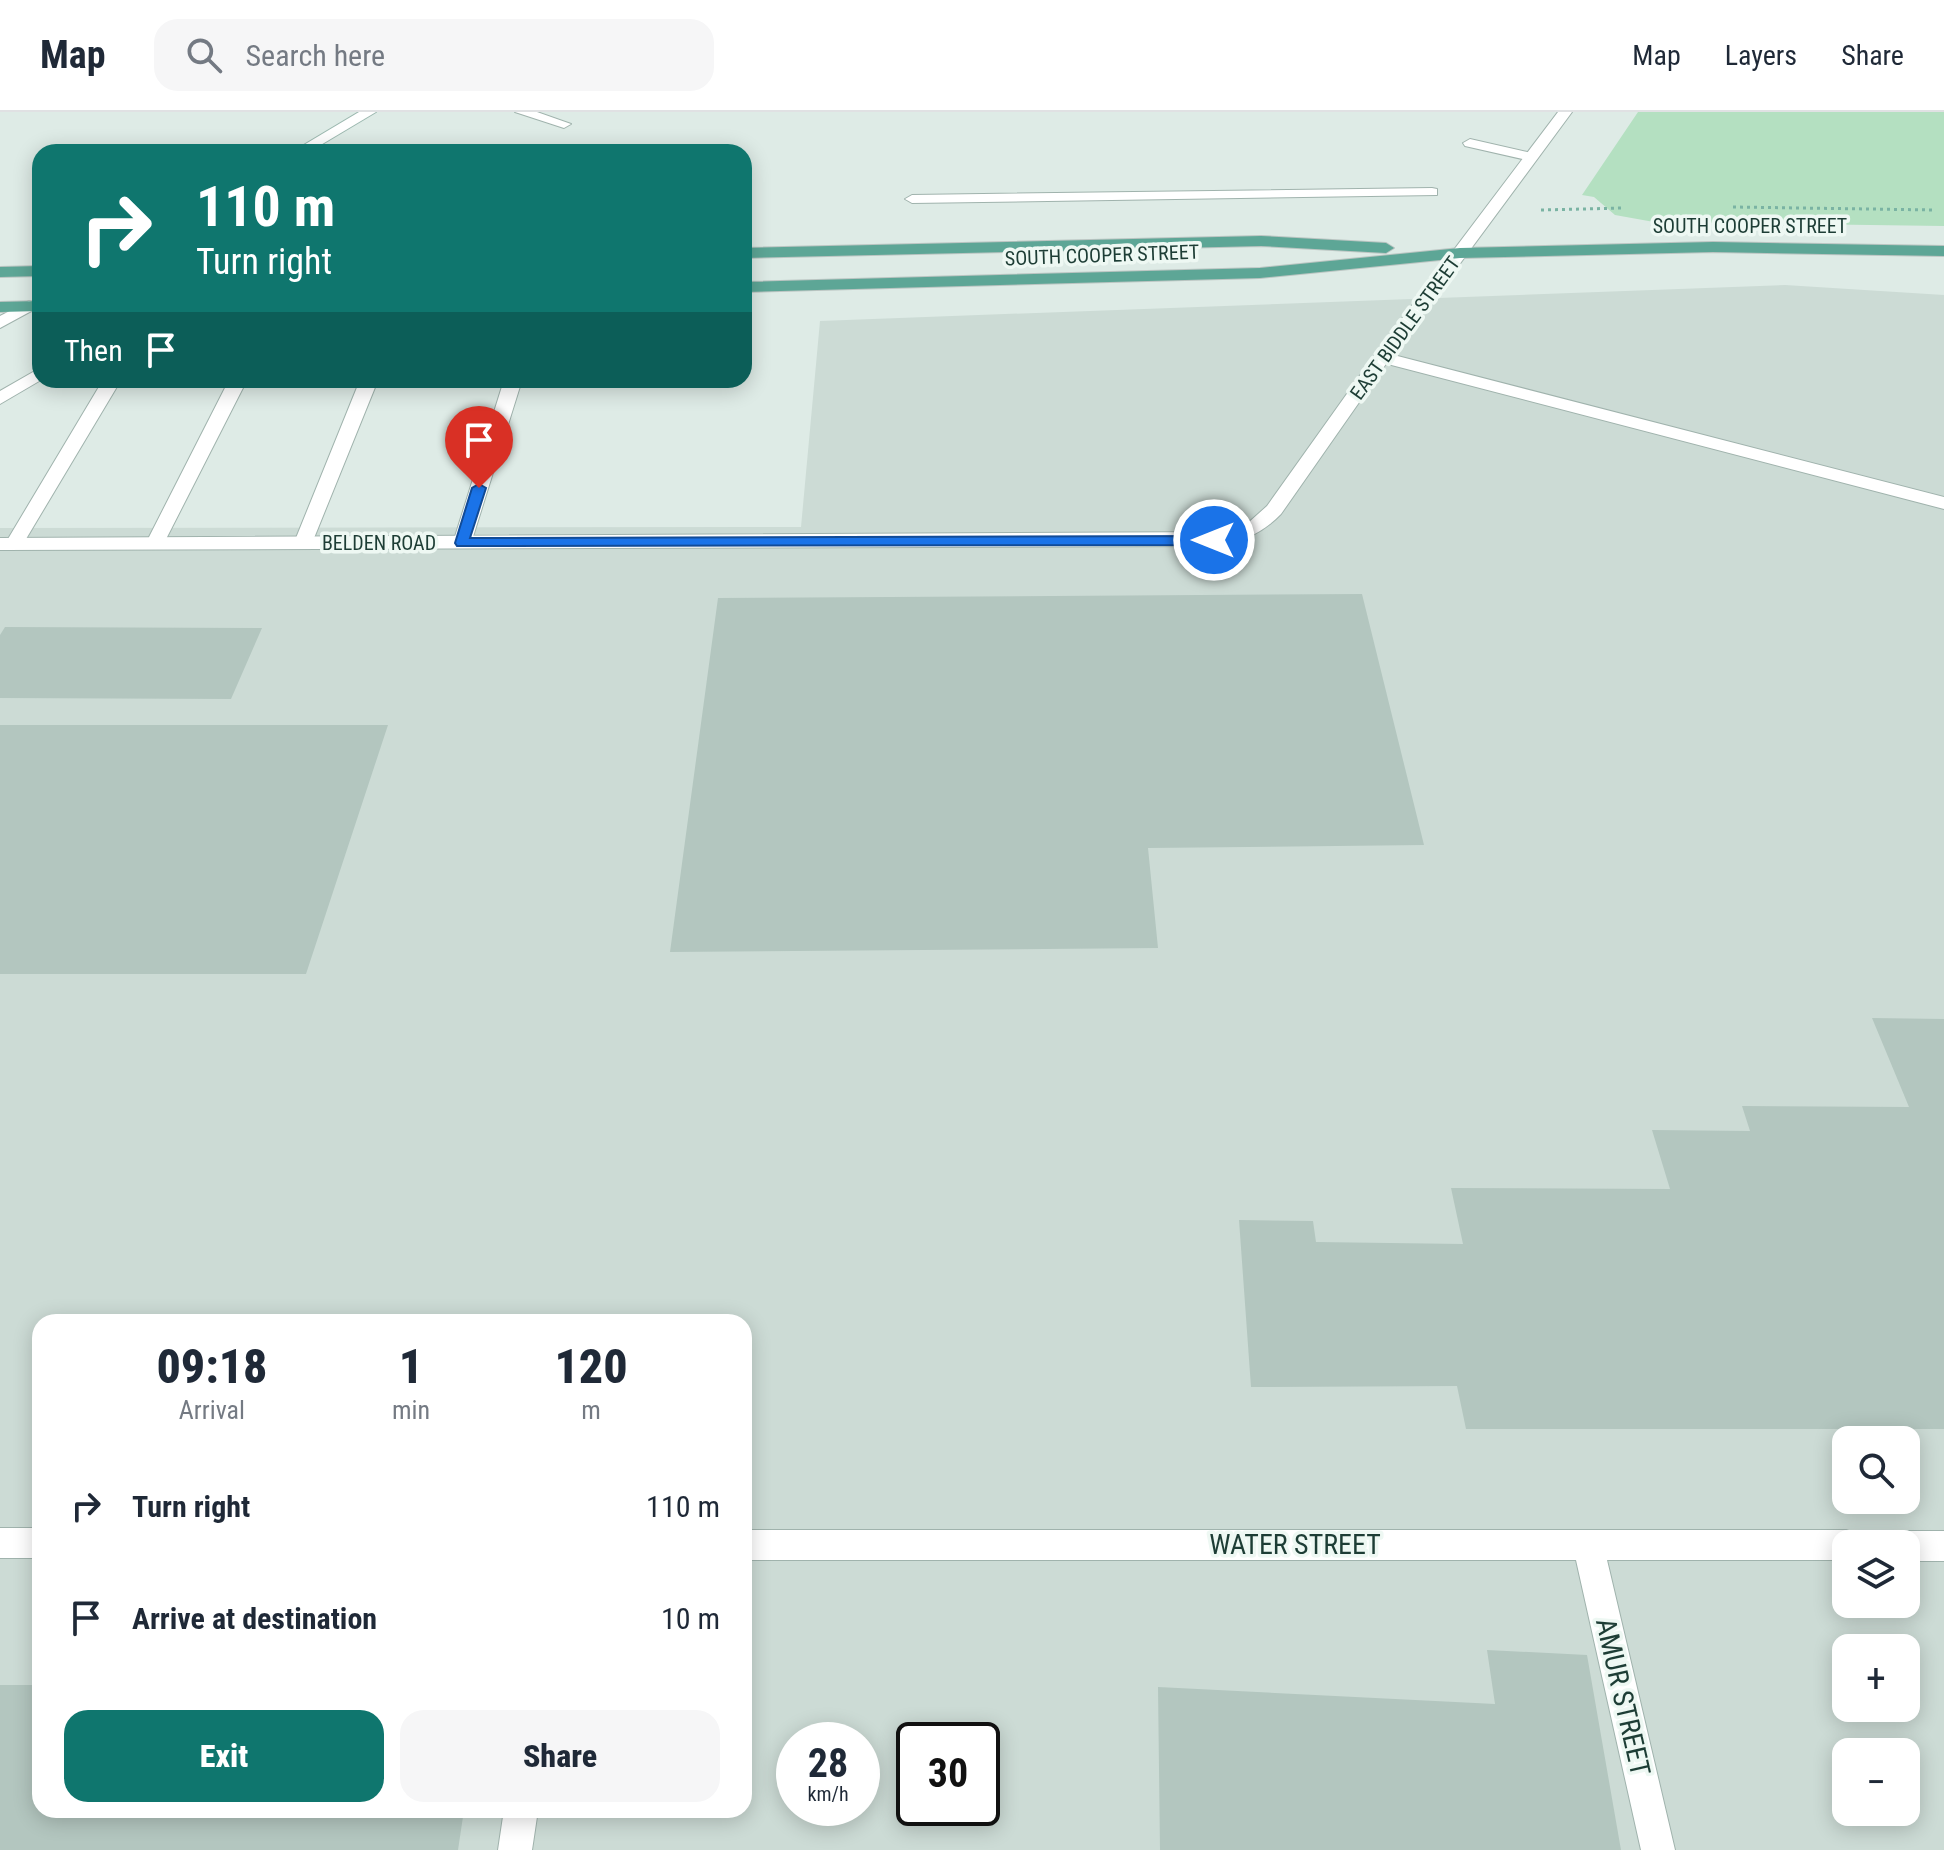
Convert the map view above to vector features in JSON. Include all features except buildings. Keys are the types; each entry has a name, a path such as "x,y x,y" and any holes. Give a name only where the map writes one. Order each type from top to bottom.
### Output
{"main road":[{"name":"SOUTH COOPER STREET","path":"752,253 1261,241 1460,253"},
{"name":"SOUTH COOPER STREET","path":"752,287 1260,273 1460,253 1713,247 1944,251"},
{"path":"0,272 32,271"},
{"path":"0,307 32,304"}],"street":[{"path":"313,144 369,112"},
{"path":"522,112 564,124"},
{"name":"EAST BIDDLE STREET","path":"1238,537 1262,524 1274,510 1382,357 1565,112"},
{"path":"1470,143 1531,157"},
{"path":"912,199 1432,192"},
{"path":"0,323 32,306"},
{"path":"1382,357 1944,503"},
{"path":"0,399 32,378"},
{"path":"7,544 107,388"},
{"path":"155,543 234,388"},
{"path":"303,543 366,388"},
{"path":"462,543 510,388"},
{"name":"BELDEN ROAD","path":"7,544 1214,540 1238,537"},
{"path":"0,1543 32,1543"},
{"name":"AMUR STREET","path":"1588,1544 1658,1850"},
{"name":"WATER STREET","path":"752,1545 1832,1545"},
{"path":"1920,1546 1944,1546"},
{"path":"515,1850 520,1818"}],"shaded area":[{"path":"1785,285 1944,295 1944,1850 0,1850 0,528 801,527 820,321"}],"green space":[{"path":"1638,112 1944,112 1944,226 1654,222 1615,215 1594,197 1582,195"}],"route":[{"path":"479,488 462,543 1214,540"}]}
